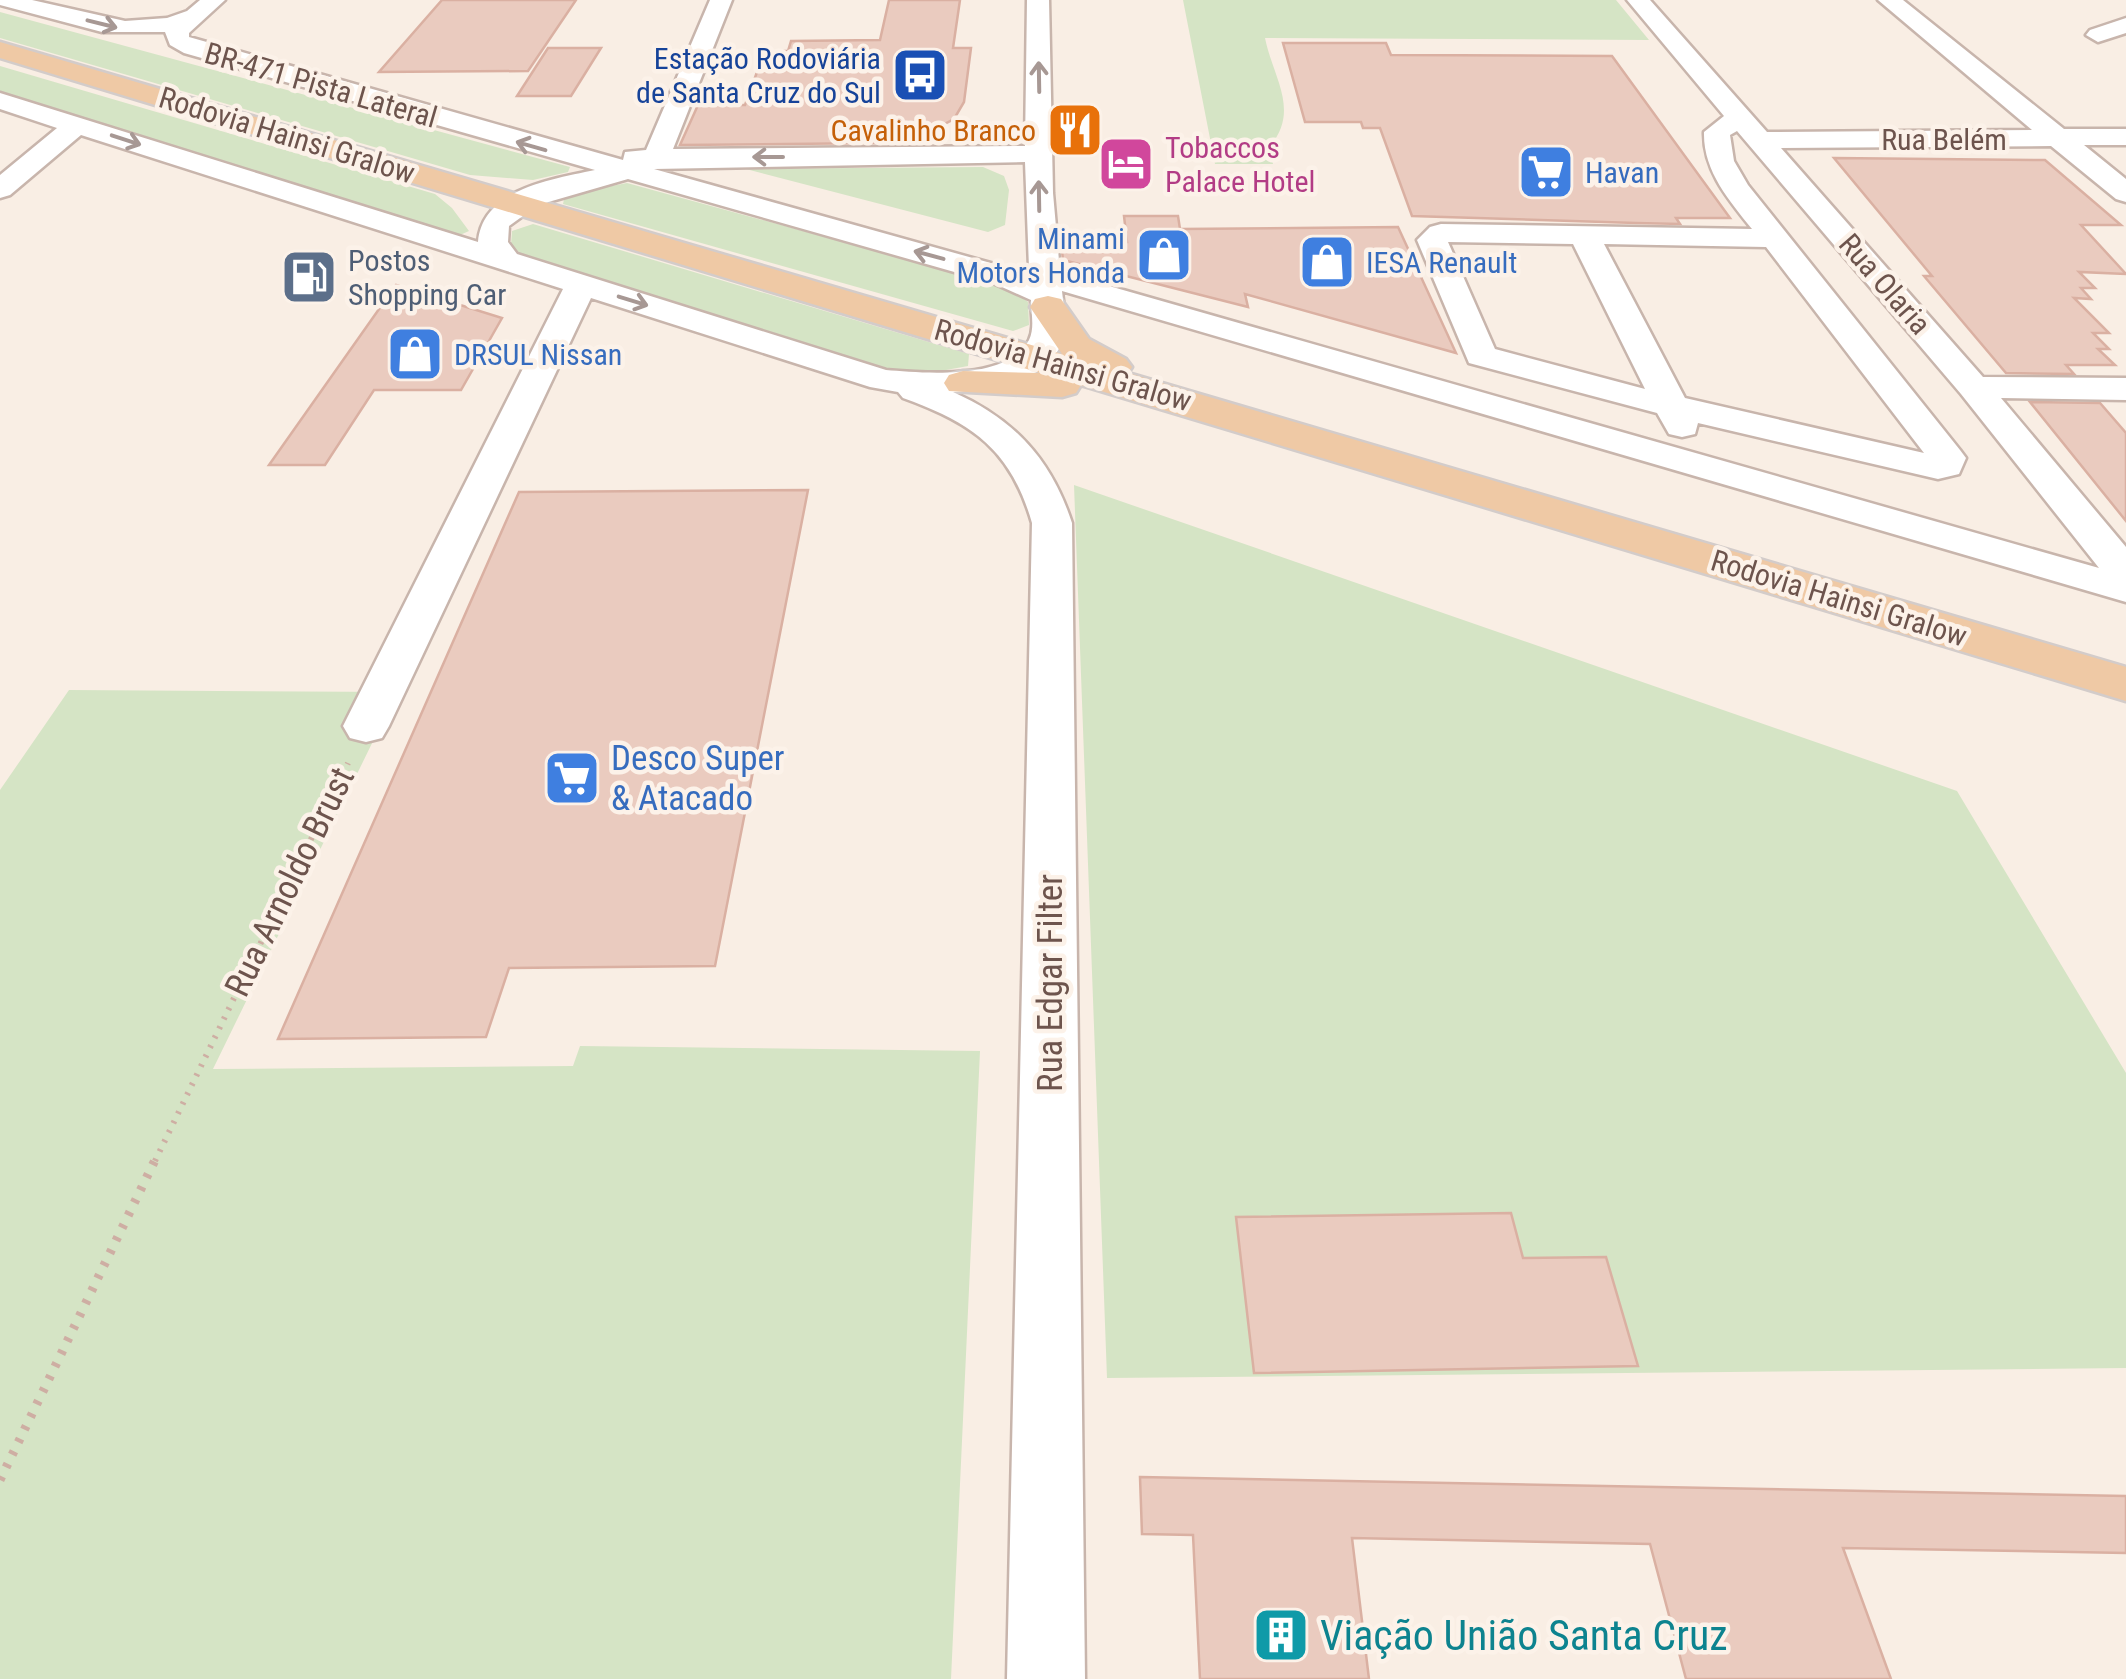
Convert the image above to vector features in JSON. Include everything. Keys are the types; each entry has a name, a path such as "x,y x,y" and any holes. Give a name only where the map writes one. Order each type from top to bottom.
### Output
{"main road":[{"name":"Rodovia Hainsi Gralow","path":"0,50 434,179"},
{"path":"434,179 480,185 574,171"},
{"path":"434,179 466,195 485,212 505,215"},
{"name":"Rodovia Hainsi Gralow","path":"505,215 1034,356 2126,684"},
{"path":"1047,292 1076,347 1096,360 1256,422"},
{"path":"963,383 1044,383 1092,388 1256,422"}],"street":[{"name":"BR-471 Pista Lateral","path":"9,0 127,30 170,28 204,8"},
{"path":"656,158 721,0"},
{"path":"1013,250 1040,154 1038,0"},
{"name":"Rua Olaria","path":"1638,0 1973,387 2126,574"},
{"path":"1889,0 2126,193"},
{"name":"BR-471 Pista Lateral","path":"204,8 177,31 178,40 192,48 574,171"},
{"path":"2098,34 2126,25"},
{"path":"0,100 882,380 963,383 1013,372 1034,356 1049,329 1047,292 1013,250 944,236 656,158 624,172"},
{"path":"0,190 78,124"},
{"path":"1751,128 1716,132 1714,148 1723,168 1947,458 1946,466 1938,468 1881,456 1673,407 1481,356 1432,240 1442,233 1775,238"},
{"name":"Rua Belém","path":"1751,128 2126,138"},
{"path":"507,262 495,251 490,236 505,215 574,171 656,158 1040,154"},
{"path":"574,171 624,172 1013,250"},
{"path":"1583,234 1701,467"},
{"name":"Rua Arnoldo Brust","path":"366,726 580,285"},
{"path":"1047,292 1701,467 2126,589"},
{"name":"Rua Edgar Filter","path":"882,380 964,408 995,430 1035,476 1044,492 1052,523 1046,1679"},
{"path":"1973,387 2126,389"}],"path":[{"name":"Rua Arnoldo Brust","path":"0,1480 366,726"}],"green space":[{"path":"1183,0 1616,0 1649,40 1265,38 1284,107 1278,134 1269,147 1273,164 1215,164"},
{"path":"0,12 570,167 568,172 533,180 470,175 0,38"},
{"path":"0,66 435,194 452,208 469,231 460,235 0,91"},
{"path":"983,167 1004,176 1009,190 1005,225 988,232 746,169"},
{"path":"627,183 1008,287 1028,302 1029,325 1013,331 563,204 565,195"},
{"path":"533,224 969,354 968,366 935,372 894,371 523,256 511,245 512,231"},
{"path":"1074,485 1957,791 2126,1073 2126,1368 1107,1378"},
{"path":"69,690 397,692 213,1069 573,1066 580,1046 980,1051 951,1679 0,1679 0,790"}],"building":[{"path":"442,0 576,0 528,71 379,72"},
{"name":"Estação Rodoviária de Santa Cruz do Sul","path":"889,0 960,0 953,48 971,48 964,102 954,119 927,133 882,143 680,145 698,105 745,105 761,61 774,61 777,51 788,51 791,41 880,40"},
{"name":"Havan","path":"1283,43 1386,43 1391,55 1612,56 1730,218 1676,218 1680,224 1412,216 1380,128 1363,128 1361,122 1305,122"},
{"path":"548,48 601,48 571,96 517,96"},
{"path":"1834,158 2045,160 2121,225 2081,225 2126,274 2079,272 2095,288 2081,288 2091,299 2074,298 2109,333 2093,333 2109,349 2098,349 2115,365 2066,365 2074,374 2006,373 1924,276 1932,276"},
{"name":"IESA Renault","path":"1124,216 1178,216 1180,229 1398,227 1456,353 1245,294 1248,307 1063,260 1061,242 1127,242"},
{"name":"DRSUL Nissan","path":"396,285 502,318 461,390 374,390 325,465 269,465"},
{"path":"2030,402 2100,403 2126,433 2126,521"},
{"name":"Desco Super & Atacado","path":"808,490 715,966 509,968 486,1037 278,1039 519,492"},
{"path":"1511,1213 1523,1258 1606,1257 1638,1366 1254,1373 1236,1217"},
{"path":"1140,1477 2126,1496 2126,1553 1843,1548 1891,1679 1686,1679 1650,1544 1352,1538 1369,1679 1200,1679 1193,1535 1142,1534"}],"place":[{"name":"Estação Rodoviária de Santa Cruz do Sul","path":"920,75"},
{"name":"Cavalinho Branco","path":"1075,130"},
{"name":"Tobaccos Palace Hotel","path":"1126,164"},
{"name":"Havan","path":"1546,172"},
{"name":"Minami Motors Honda","path":"1164,255"},
{"name":"IESA Renault","path":"1327,262"},
{"name":"Postos Shopping Car","path":"309,277"},
{"name":"DRSUL Nissan","path":"415,354"},
{"name":"Desco Super & Atacado","path":"572,778"},
{"name":"Viação União Santa Cruz","path":"1281,1635"}]}
